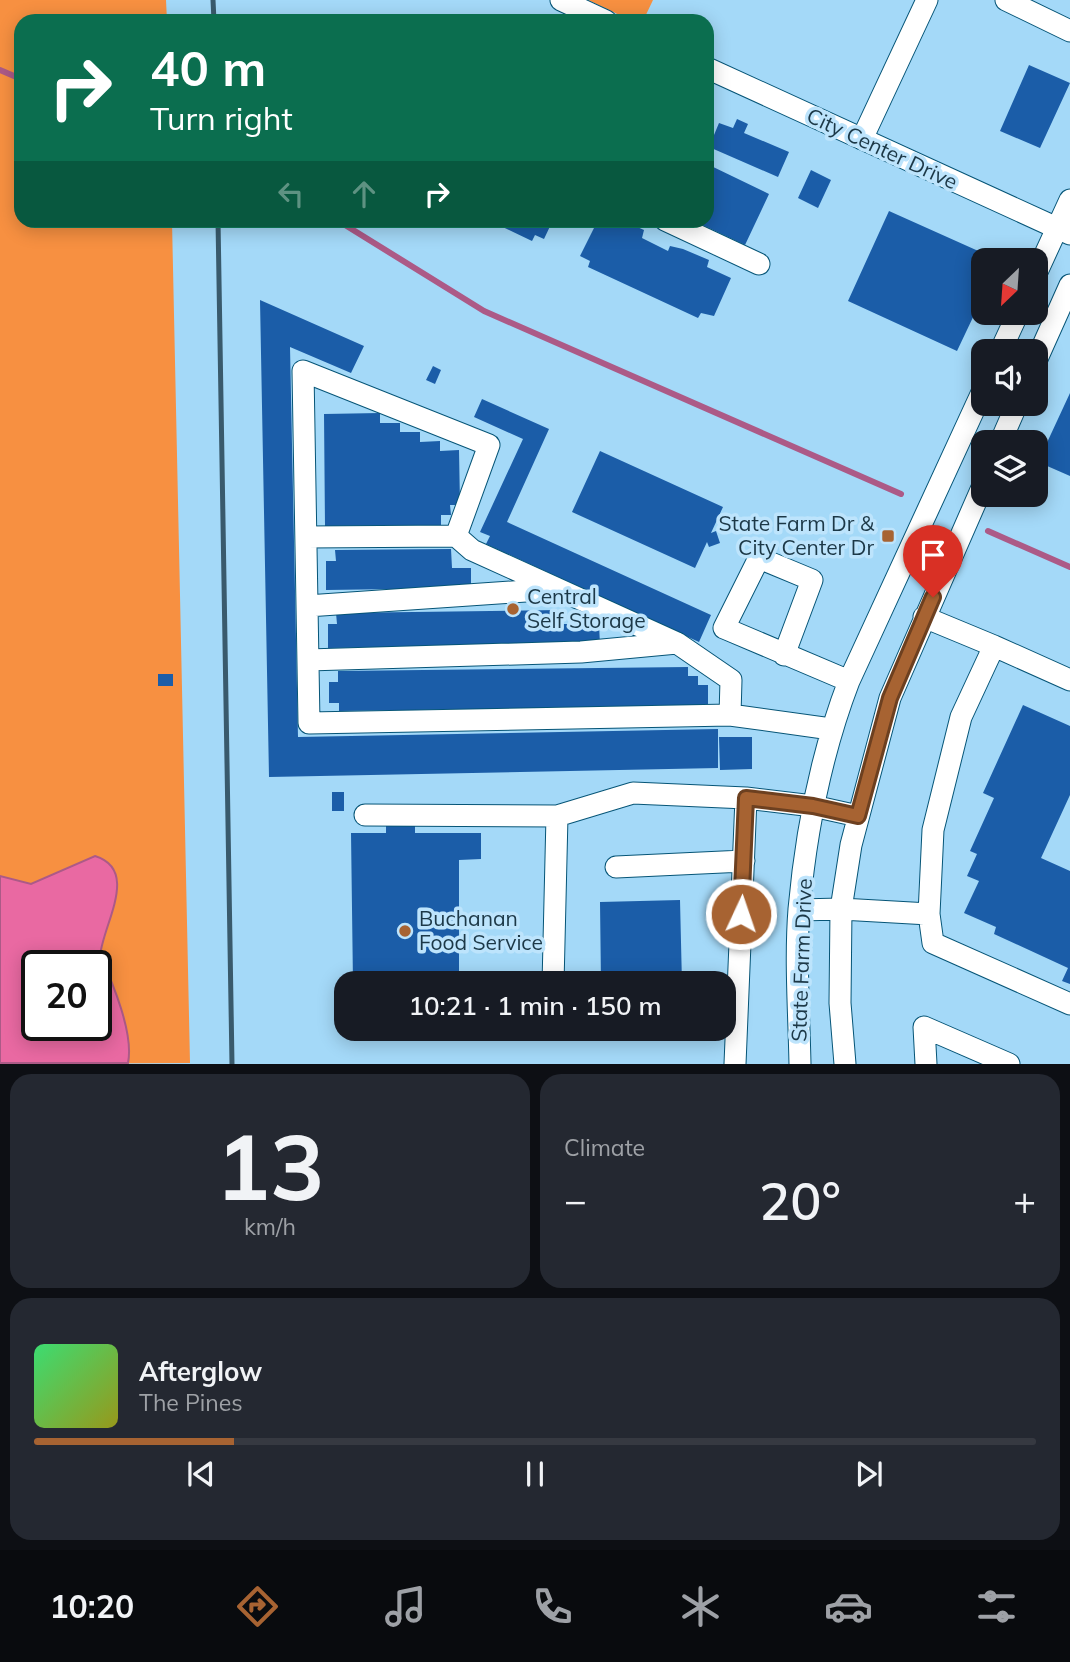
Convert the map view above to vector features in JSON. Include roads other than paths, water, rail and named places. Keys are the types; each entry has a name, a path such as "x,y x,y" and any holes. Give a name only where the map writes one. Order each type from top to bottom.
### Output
{"street":[{"path":"561,0 591,14"},
{"path":"862,139 927,0"},
{"path":"1006,0 1070,31"},
{"name":"City Center Drive","path":"714,71 1063,232"},
{"path":"1048,255 1063,232 1070,200"},
{"path":"682,228 759,264"},
{"path":"1046,339 1070,285"},
{"path":"456,536 489,445 303,370 309,723 730,715 831,729"},
{"name":"State Farm Drive","path":"800,1063 799,911 813,806 831,729 849,681 971,416"},
{"name":"State Farm Drive","path":"845,1063 840,1003 841,909 858,816 890,698 973,507"},
{"path":"306,537 456,536 472,550 677,643 731,680 730,715"},
{"path":"784,655 812,580 759,558 724,628 784,655 849,681"},
{"path":"307,606 558,589"},
{"path":"924,617 1070,680"},
{"path":"308,660 581,652 677,643"},
{"path":"994,646 961,717 936,817 929,914 933,943 1070,1004"},
{"path":"365,815 557,816 633,793 746,798 813,806 858,816"},
{"path":"736,1063 746,798"},
{"path":"553,971 557,816"},
{"path":"616,867 744,861"},
{"path":"799,911 841,909 929,914"},
{"path":"926,1063 924,1027 1009,1063"}],"waterway":[{"path":"0,70 14,76"},
{"path":"350,228 484,311 901,494"},
{"path":"988,531 1070,567"}],"railway":[{"path":"213,0 214,14"},
{"path":"218,228 232,1064"}],"place":[{"name":"State Farm Dr & City Center Dr","path":"888,536"},
{"name":"Central Self Storage","path":"513,609"},
{"name":"Buchanan Food Service","path":"405,931"}]}
